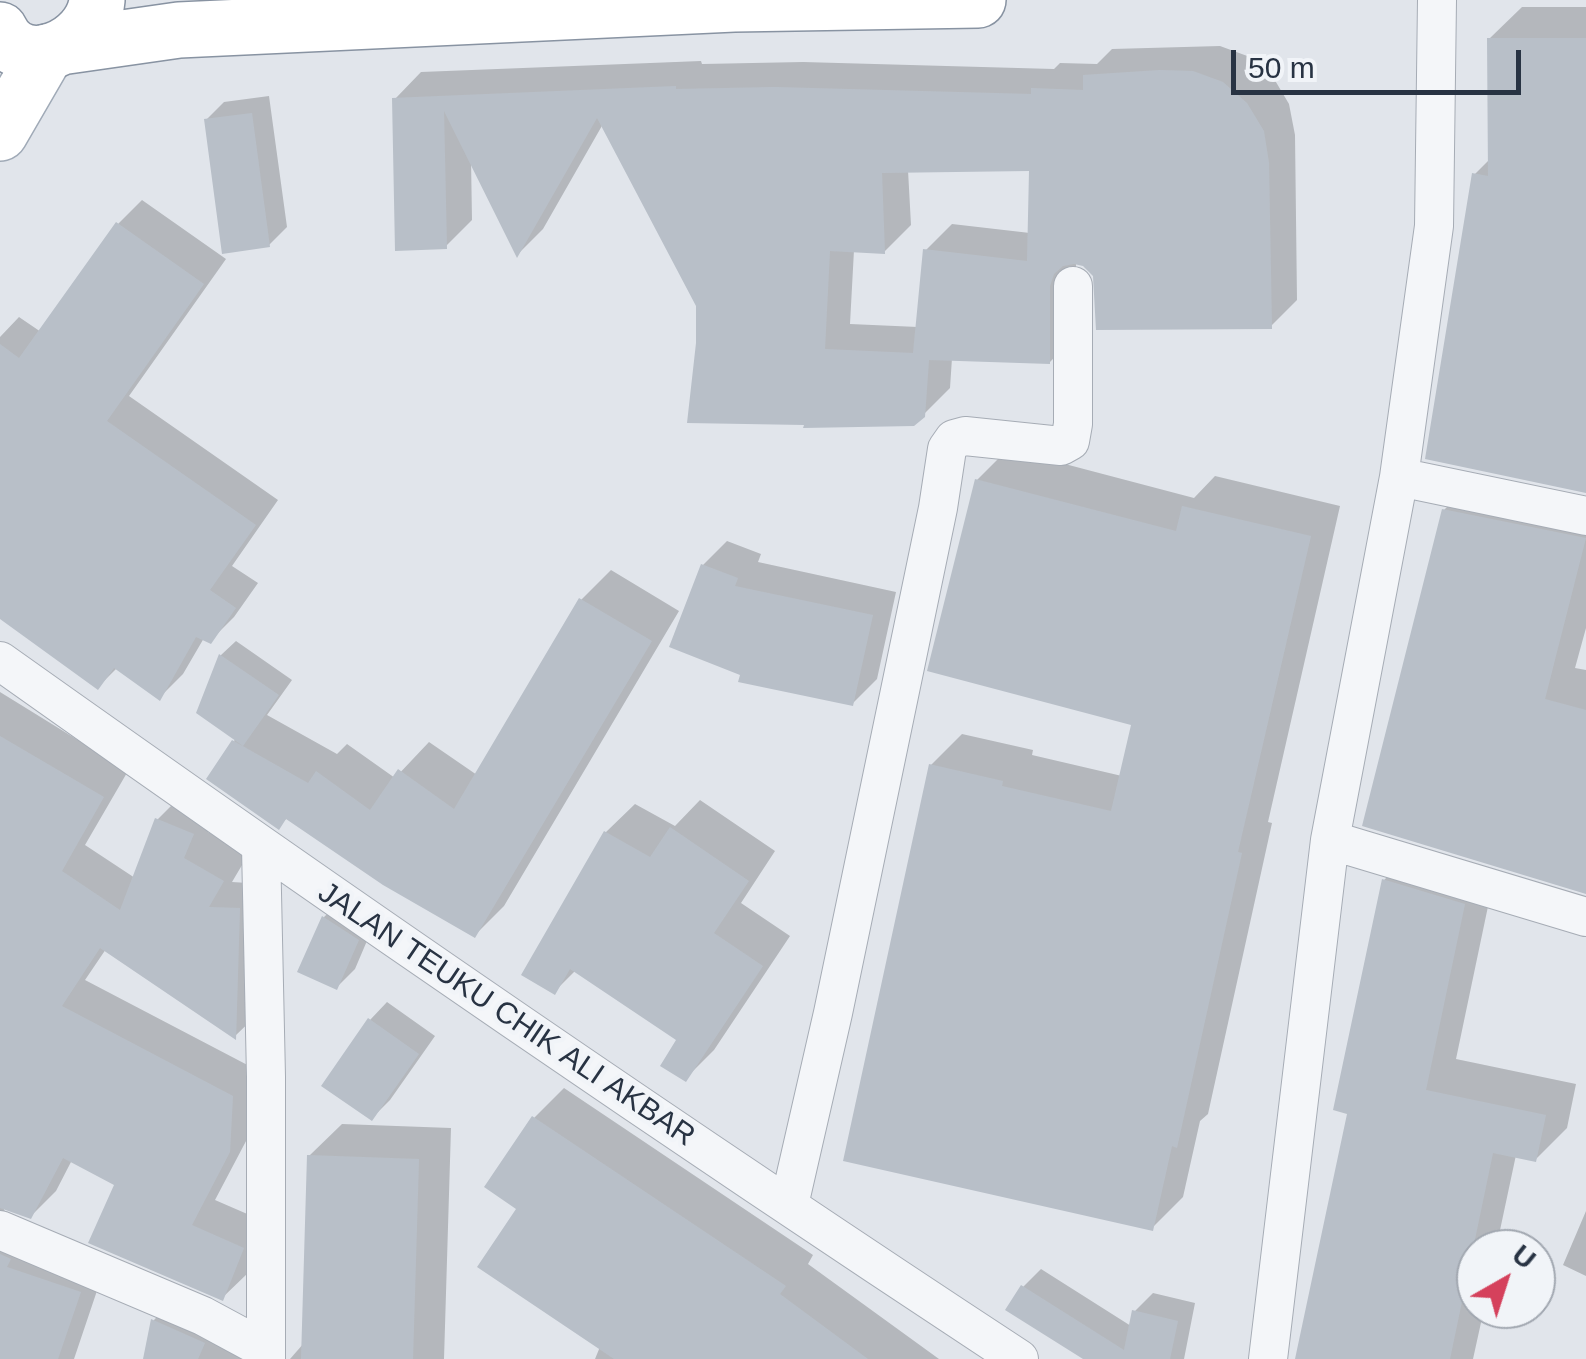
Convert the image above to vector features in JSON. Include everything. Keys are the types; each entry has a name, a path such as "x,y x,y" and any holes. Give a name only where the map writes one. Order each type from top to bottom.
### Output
{"main road":[{"path":"23,41 85,33 96,14 97,0"},
{"path":"23,41 734,4 978,0"},
{"path":"0,133 23,41"}],"street":[{"path":"1268,1359 1330,840 1399,477 1434,226 1437,0"},
{"path":"789,1206 938,508 947,449 954,439 964,436 1061,446 1070,441 1072,286"},
{"path":"1399,477 1586,516"},
{"name":"JALAN TEUKU CHIK ALI AKBAR","path":"0,661 261,847 758,1188 1019,1359"},
{"path":"1330,840 1586,916"},
{"path":"0,1230 203,1316 266,1354 261,847"}],"building":[{"path":"1487,38 1586,38 1586,493 1425,459 1472,173 1488,176"},
{"path":"1193,71 1223,82 1247,103 1264,131 1269,163 1272,329 1096,330 1093,276 1083,266 1074,264 1063,266 1054,274 1050,286 1050,364 929,360 925,417 914,426 803,428 804,425 687,423 696,306 597,118 517,258 444,111 447,249 395,251 392,98 676,86 1031,94 1031,88 1083,90 1083,75","holes":["1029,171 1027,261 923,249 913,353 825,349 830,251 885,254 882,173"]},
{"path":"252,113 270,247 222,254 204,119"},
{"path":"116,222 204,284 107,421 256,525 210,590 236,608 211,644 196,637 160,701 114,668 98,690 0,619 0,344 19,358"},
{"path":"975,479 1176,531 1182,506 1311,536 1238,852 1242,853 1177,1148 1172,1146 1153,1231 843,1161 929,764 1003,781 1002,786 1111,811 1131,725 927,671"},
{"path":"1442,509 1586,538 1545,699 1586,710 1586,894 1362,826"},
{"path":"701,564 738,578 735,586 873,615 853,706 738,682 740,675 669,647"},
{"path":"579,598 652,641 475,938 383,885 286,819 279,830 206,779 232,740 308,783 316,771 370,810 398,769 454,809"},
{"path":"219,654 279,695 243,746 196,713"},
{"path":"0,736 104,797 62,871 120,910 155,818 194,834 184,858 224,881 209,907 240,908 236,1040 100,948 62,1006 233,1096 230,1152 192,1225 244,1248 223,1301 88,1243 114,1185 63,1158 31,1219 0,1208"},
{"path":"670,827 749,881 714,933 763,966 686,1082 660,1066 676,1040 570,969 555,995 521,975 604,831 650,857"},
{"path":"1382,879 1465,904 1426,1090 1546,1115 1536,1162 1493,1153 1477,1229 1456,1229 1456,1329 1450,1359 1295,1359 1347,1114 1333,1110"},
{"path":"322,916 359,940 337,990 297,972"},
{"path":"368,1018 419,1054 372,1121 321,1086"},
{"path":"532,1116 786,1286 780,1294 868,1359 614,1359 477,1267 516,1209 484,1187"},
{"path":"307,1155 419,1159 413,1359 301,1359"},
{"path":"0,1254 11,1259 7,1267 81,1292 58,1359 0,1359"},
{"path":"1021,1285 1124,1350 1132,1310 1178,1321 1170,1359 1083,1359 1005,1310"},
{"path":"151,1319 205,1343 198,1359 143,1359"}]}
